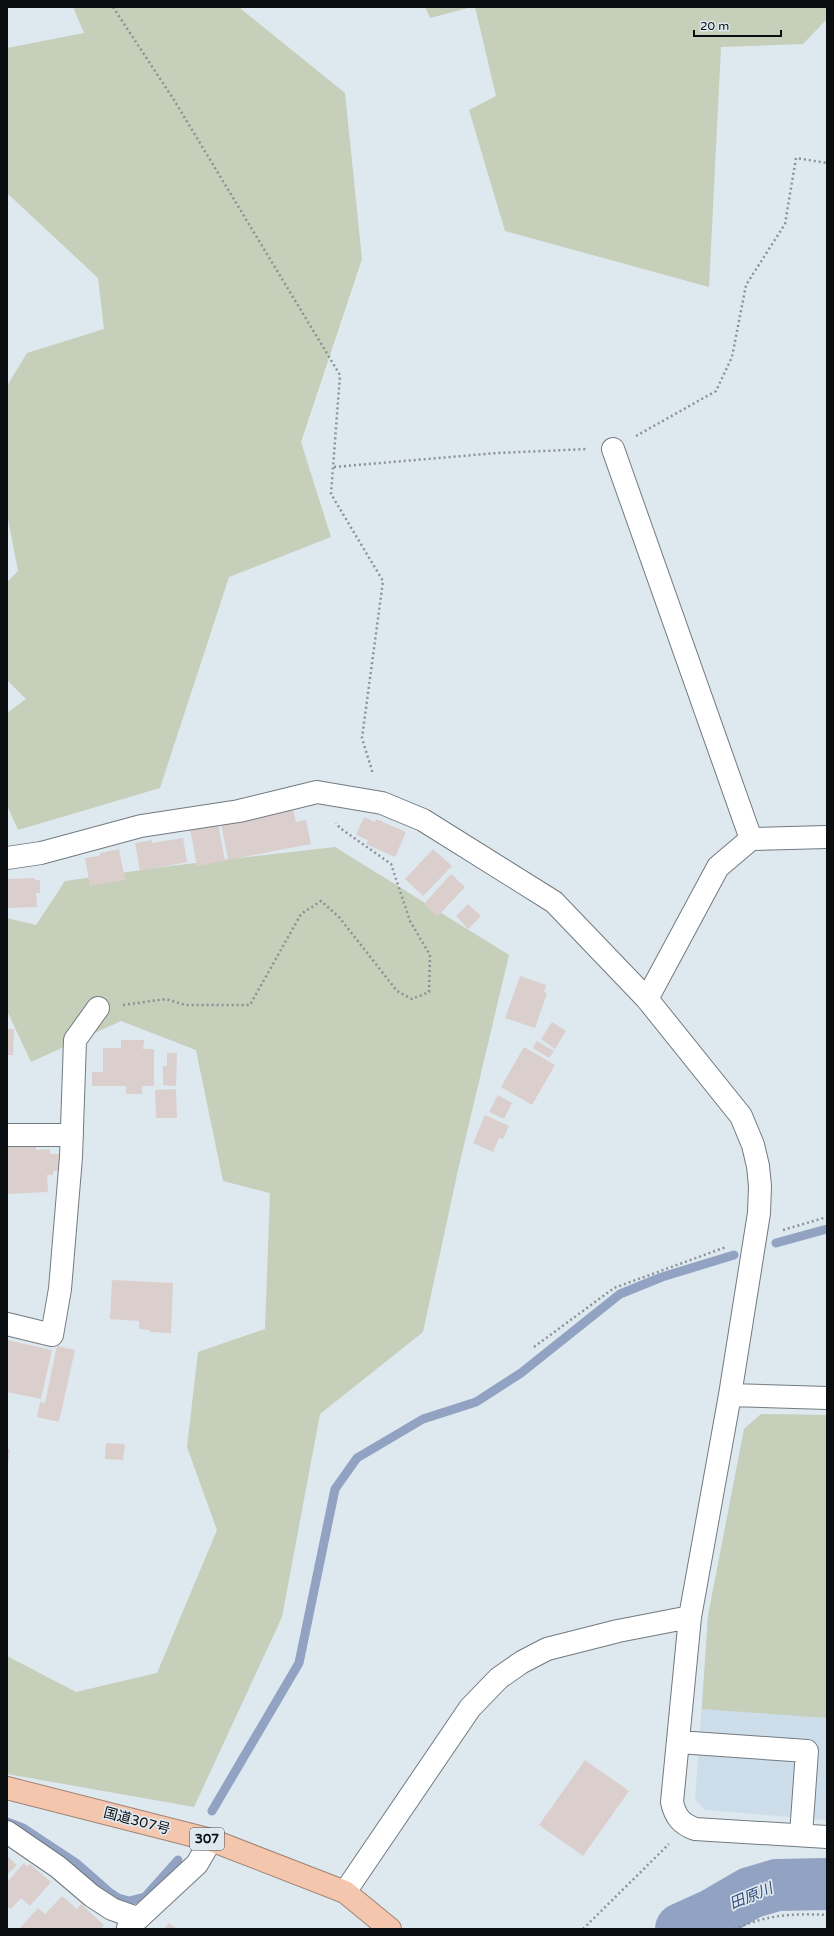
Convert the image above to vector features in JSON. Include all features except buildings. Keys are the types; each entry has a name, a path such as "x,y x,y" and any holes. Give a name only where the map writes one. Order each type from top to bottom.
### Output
{"highway":[{"name":"国道307号","path":"7,1788 211,1840 344,1892 390,1929"}],"street":[{"path":"612,448 751,839"},
{"path":"7,858 41,853 141,826 239,811 317,792 382,804 423,820 554,902 647,999 741,1116 753,1145 760,1186 759,1213 730,1395 690,1617 672,1802 674,1812 687,1826 695,1829 827,1837"},
{"path":"647,999 718,867 751,839 827,837"},
{"path":"7,1324 52,1335 60,1289 71,1158 75,1040 98,1008"},
{"path":"7,1135 72,1135"},
{"path":"730,1395 827,1398"},
{"path":"344,1892 470,1708 499,1678 522,1662 547,1649 618,1631 690,1617"},
{"path":"678,1742 807,1751 802,1835"},
{"path":"7,1832 58,1867 92,1896 132,1923 197,1864 211,1840"}],"path":[{"path":"113,7 174,100 340,375 331,494 383,581 362,738 382,804"},
{"path":"333,467 497,453 612,448 716,391 732,357 746,285 785,224 796,158 827,163"},
{"path":"98,1008 166,999 185,1005 250,1005 301,914 321,901 339,917 397,991 412,999 429,992 430,955 410,920 391,864 340,828 317,792"},
{"path":"534,1347 614,1288 754,1238 827,1217"},
{"path":"583,1929 687,1826"},
{"path":"734,1929 757,1919 797,1913 827,1915"}],"shaded area":[{"path":"761,1414 827,1415 827,1820 705,1810 695,1799 708,1616 744,1429"}],"green space":[{"path":"73,7 241,7 241,9 345,93 362,259 301,442 331,537 229,577 160,788 18,830 7,805 7,713 26,699 7,680 7,582 18,571 7,514 7,386 27,353 104,329 98,278 7,193 7,48 84,33"},
{"path":"425,7 472,7 430,18"},
{"path":"475,7 827,7 827,19 803,44 721,47 709,287 505,231 469,110 496,96"},
{"path":"335,847 509,955 458,1170 423,1332 320,1414 282,1617 194,1807 7,1774 7,1656 76,1692 157,1673 217,1530 187,1447 198,1352 265,1329 270,1193 223,1181 196,1050 121,1021 31,1062 7,1011 7,918 36,925 65,881 170,866"},
{"path":"761,1414 827,1415 827,1718 702,1709 708,1616 744,1429"}],"waterway":[{"path":"776,1243 827,1229"},
{"path":"212,1811 299,1663 335,1489 357,1458 423,1419 476,1402 521,1373 620,1294 662,1277 734,1255"},
{"path":"7,1822 23,1828 76,1863 109,1892 118,1898 129,1901 145,1897 178,1860"},
{"name":"田原川","path":"681,1929 712,1915 750,1893 777,1885 827,1884"}]}
